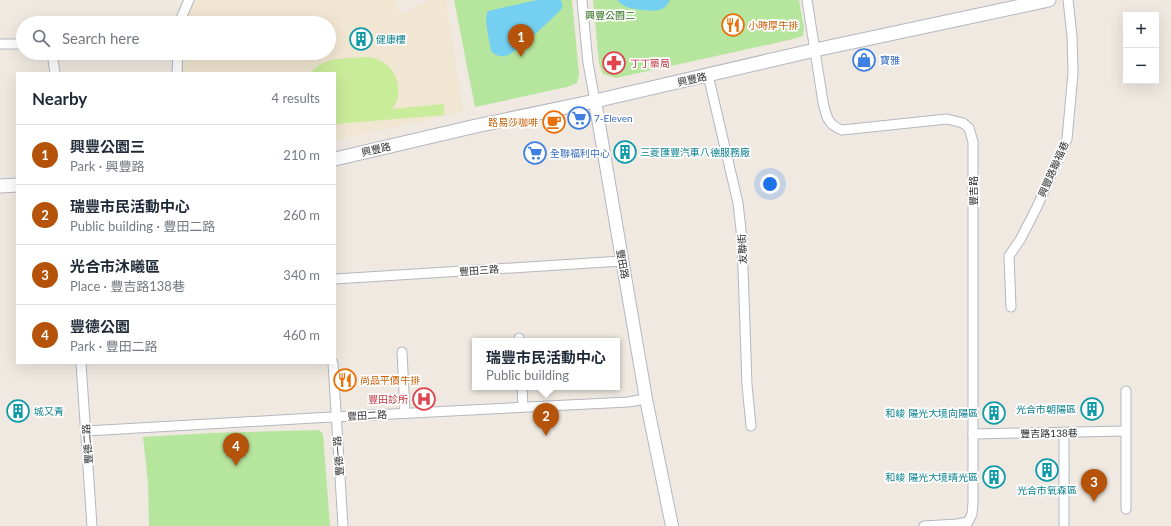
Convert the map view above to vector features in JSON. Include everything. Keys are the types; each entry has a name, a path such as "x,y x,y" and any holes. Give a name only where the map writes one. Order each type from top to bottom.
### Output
{"main road":[{"name":"興豐路","path":"336,159 815,50 1047,0"},
{"path":"0,186 16,185"}],"street":[{"path":"182,16 189,0"},
{"name":"豐田路","path":"582,0 588,63 646,399 672,526"},
{"name":"豐吉路","path":"807,0 826,116 834,127 842,130 947,119 963,123 969,128 973,142 974,504 972,514 968,522 924,526"},
{"name":"興豐路聯福巷","path":"1011,306 1009,256 1020,240 1036,209 1067,139 1073,73 1072,36 1068,0"},
{"path":"0,44 16,44"},
{"path":"53,60 56,72"},
{"path":"177,72 178,60"},
{"name":"友聯街","path":"708,75 738,203 742,238 747,385 751,426"},
{"name":"豐田三路","path":"336,279 622,261"},
{"path":"402,352 405,414"},
{"name":"豐德二路","path":"81,364 92,526"},
{"name":"豐德一路","path":"333,364 343,526"},
{"path":"522,390 523,407"},
{"path":"1126,391 1126,509"},
{"name":"豐田二路","path":"86,431 628,402 646,399"},
{"name":"豐吉路138巷","path":"973,434 1125,430"},
{"path":"1064,432 1064,526"}],"shaded area":[{"path":"194,0 396,0 401,15 430,0 446,0 463,112 336,140 336,72 182,72 182,60 336,60 336,16 186,16"}],"green space":[{"path":"454,0 572,0 579,75 577,83 567,87 475,107"},
{"name":"興豐公園二","path":"593,0 799,0 804,28 803,36 616,78 603,74 599,64"},
{"path":"363,57 376,59 391,69 395,75 398,88 398,98 392,109 444,104 444,115 336,124 336,72 312,72 321,64 328,61"},
{"path":"319,430 323,434 330,526 149,526 148,482 143,437 211,433"}],"water":[{"path":"537,0 560,0 562,2 562,8 512,53 506,56 501,56 493,53 491,51 486,25 488,11"},
{"path":"617,0 670,0 662,9 651,11 628,8"}],"place":[{"name":"小時厚牛排","path":"733,25"},
{"name":"健康樓","path":"361,39"},
{"name":"興豐公園三","path":"521,57"},
{"name":"寶雅","path":"864,60"},
{"name":"丁丁藥局","path":"614,63"},
{"name":"7-Eleven","path":"579,118"},
{"name":"路易莎咖啡","path":"554,122"},
{"name":"三菱匯豐汽車八德服務廠","path":"625,152"},
{"name":"全聯福利中心","path":"535,153"},
{"name":"尚品平價牛排","path":"345,380"},
{"name":"豐田診所","path":"424,399"},
{"name":"光合市朝陽區","path":"1092,409"},
{"name":"城又青","path":"18,411"},
{"name":"和峻 陽光大境向陽區","path":"994,413"},
{"name":"瑞豐市民活動中心","path":"546,436"},
{"name":"豐德公園","path":"236,466"},
{"name":"光合市氧森區","path":"1047,470"},
{"name":"和峻 陽光大境晴光區","path":"994,477"},
{"name":"光合市沐曦區","path":"1094,502"}]}
